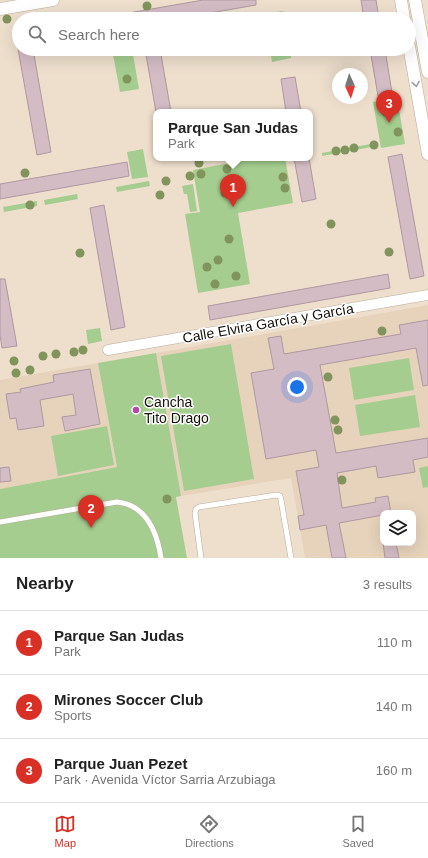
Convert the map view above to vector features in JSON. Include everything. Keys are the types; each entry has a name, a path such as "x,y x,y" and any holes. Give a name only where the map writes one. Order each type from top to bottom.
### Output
{"street":[{"path":"0,9 53,0"},
{"path":"401,0 403,12"},
{"path":"415,0 428,72"},
{"path":"411,56 428,154"},
{"name":"Calle Elvira García y García","path":"108,350 428,295"}],"lane":[{"path":"201,558 195,513 196,509 199,507 276,495 280,496 282,500 290,558"},
{"path":"0,522 117,502 127,503 136,507 150,522 158,542 161,558"}],"shaded area":[{"path":"428,305 428,558 305,558 291,478 181,496 156,353"},
{"path":"98,363 117,467 0,489 0,380"}],"green space":[{"path":"113,56 133,56 139,89 120,92"},
{"path":"271,56 291,56 291,58 272,62"},
{"path":"397,98 405,144 381,148 373,102"},
{"path":"376,143 377,146 322,156 322,153"},
{"path":"143,149 148,177 132,179 127,152"},
{"path":"240,161 286,161 293,203 238,213 250,284 198,293 185,214 200,212 193,170"},
{"path":"149,181 150,186 117,192 116,187"},
{"path":"193,184 197,211 190,212 187,194 184,194 182,186"},
{"path":"77,194 78,199 45,205 44,200"},
{"path":"37,201 37,206 4,212 3,207"},
{"path":"100,328 102,341 88,344 86,330"},
{"path":"231,344 254,479 184,491 161,356"},
{"path":"156,353 181,496 176,497 187,558 0,558 0,489 117,467 98,363"},
{"path":"409,358 414,390 354,400 349,368"},
{"path":"415,395 420,427 360,436 355,405"},
{"path":"107,426 114,465 58,476 51,436"},
{"path":"428,466 428,487 423,488 419,468"}],"building":[{"path":"203,0 256,0 256,5 216,12 134,12"},
{"path":"361,0 376,0 378,12 363,12"},
{"path":"19,56 34,56 51,152 37,155"},
{"path":"146,56 161,56 170,109 155,109"},
{"path":"371,56 386,56 392,93 378,96"},
{"path":"295,77 300,109 286,109 281,79"},
{"path":"402,154 424,276 410,279 388,157"},
{"path":"295,161 310,161 316,199 302,202"},
{"path":"127,162 129,176 0,199 0,184"},
{"path":"104,205 125,327 111,330 90,208"},
{"path":"388,274 390,288 210,320 208,306"},
{"path":"0,279 5,279 17,346 2,348 0,335"},
{"path":"428,320 428,385 423,386 416,348 320,365 336,453 428,438 428,457 413,460 415,472 378,478 376,466 337,473 342,508 376,502 375,498 388,496 390,510 380,510 380,516 339,523 346,558 332,558 326,525 300,530 298,516 304,515 296,471 319,467 316,450 266,459 251,373 274,369 268,338 281,336 284,354 401,334 399,325"},
{"path":"90,369 100,424 65,431 62,417 76,415 73,394 40,400 44,426 18,430 16,418 10,419 6,394 21,392 20,389 54,382 53,375"},
{"path":"9,467 11,481 0,482 0,468"},
{"path":"383,546 397,546 399,558 385,558"}],"place":[{"name":"Parque Juan Pezet","path":"389,123"},
{"name":"Parque San Judas","path":"233,207"},
{"name":"Cancha Tito Drago","path":"136,410"},
{"name":"Mirones Soccer Club","path":"91,528"}]}
